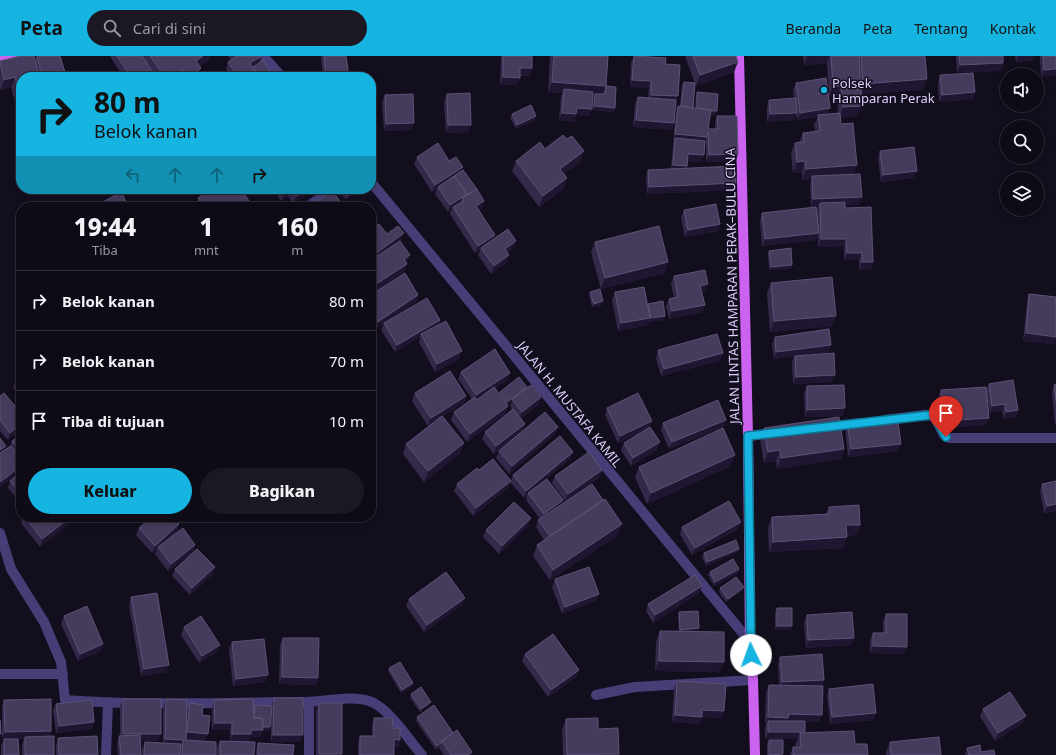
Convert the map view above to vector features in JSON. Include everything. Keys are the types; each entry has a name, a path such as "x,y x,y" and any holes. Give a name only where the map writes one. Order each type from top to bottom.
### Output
{"main road":[{"path":"0,60 29,56"},
{"name":"JALAN LINTAS HAMPARAN PERAK–BULU CINA","path":"739,56 748,436 750,642 753,680 755,755"}],"street":[{"path":"264,56 278,72"},
{"name":"JALAN H. MUSTAFA KAMIL","path":"376,188 750,642"},
{"path":"314,202 326,194"},
{"path":"818,428 931,415 934,416 944,435 949,438 1056,438"},
{"path":"748,436 787,432"},
{"path":"0,533 11,569 44,622 61,662 65,700 108,703 309,702 355,699 371,702 388,714 422,755"},
{"path":"0,674 63,674"},
{"path":"596,696 635,686 753,680"},
{"path":"309,702 309,755"},
{"path":"106,755 108,703"}],"building":[{"path":"20,56 34,56 39,72 16,72 16,80 15,77 4,80 0,61"},
{"path":"37,56 60,56 65,72 41,72"},
{"path":"117,56 142,56 153,72 128,72"},
{"path":"150,56 203,56 196,61 201,68 196,72 184,72 183,70 180,72 161,72"},
{"path":"235,56 262,56 250,63 255,72 235,72 228,62 236,57"},
{"path":"324,56 346,56 348,72 326,72"},
{"path":"503,56 532,56 532,68 520,68 520,78 503,77"},
{"path":"554,56 608,56 606,86 552,82"},
{"path":"634,56 666,58 665,64 680,65 678,96 651,95 651,81 632,80"},
{"path":"693,56 736,56 738,62 700,75"},
{"path":"831,56 859,56 862,106 843,107 841,86 833,86"},
{"path":"861,56 925,56 927,79 863,84"},
{"path":"959,56 1003,56 1003,63 960,65"},
{"path":"1043,56 1056,56 1056,69 1044,70"},
{"path":"263,60 271,72 256,72 253,67"},
{"path":"973,73 975,92 942,95 940,75"},
{"path":"826,78 830,108 800,113 796,83"},
{"path":"684,82 695,83 693,108 681,106"},
{"path":"606,86 616,87 615,108 594,106 595,94 605,94"},
{"path":"564,89 593,92 592,109 577,108 576,114 562,113"},
{"path":"697,92 718,94 717,111 697,108"},
{"path":"470,93 471,125 448,125 447,94"},
{"path":"413,94 414,123 386,124 385,95"},
{"path":"638,97 676,100 674,123 636,120"},
{"path":"796,98 797,113 770,114 769,100"},
{"path":"531,105 536,116 517,125 512,114"},
{"path":"678,106 711,110 708,129 718,129 717,116 737,116 738,154 709,155 708,132 707,137 675,134"},
{"path":"840,113 841,124 853,123 857,165 806,169 805,161 797,162 795,143 804,142 803,133 820,131 818,115"},
{"path":"563,135 567,139 572,136 584,151 560,169 567,178 543,196 516,161 540,142 545,149"},
{"path":"675,138 705,141 704,155 688,154 687,166 673,165"},
{"path":"438,143 449,161 456,157 463,167 435,185 417,157"},
{"path":"914,147 917,171 883,175 880,151"},
{"path":"735,166 736,183 649,187 648,170"},
{"path":"463,170 477,189 466,196 467,194 454,176"},
{"path":"860,174 862,197 813,199 812,176"},
{"path":"454,176 467,194 450,205 438,187"},
{"path":"477,189 484,201 476,206 495,235 478,246 453,207 464,201 462,198"},
{"path":"117,194 122,194 126,202 103,202"},
{"path":"204,194 244,194 249,201 201,202 198,198"},
{"path":"327,194 335,194 340,202 316,202"},
{"path":"845,202 845,208 871,207 873,262 862,262 862,253 847,253 846,239 821,239 820,203"},
{"path":"716,204 720,224 688,230 684,210"},
{"path":"816,207 819,233 765,239 762,213"},
{"path":"379,224 387,234 398,226 404,233 376,253 376,226"},
{"path":"659,226 668,262 605,278 595,242"},
{"path":"508,229 516,241 505,249 509,255 494,266 481,248"},
{"path":"400,241 410,255 404,259 407,264 376,284 376,257"},
{"path":"791,248 792,265 771,267 769,251"},
{"path":"705,270 708,284 700,286 705,305 672,311 669,299 678,297 674,276"},
{"path":"405,273 418,295 376,323 376,292"},
{"path":"832,277 836,316 774,321 771,283"},
{"path":"644,287 650,318 621,323 615,292"},
{"path":"600,289 603,301 594,304 590,292"},
{"path":"1029,294 1056,297 1056,337 1026,333"},
{"path":"427,298 440,320 397,345 384,323"},
{"path":"663,301 665,316 651,318 648,304"},
{"path":"446,321 462,351 437,364 421,334"},
{"path":"829,329 831,345 776,352 775,337"},
{"path":"717,334 723,353 664,369 658,350"},
{"path":"495,349 510,373 476,395 461,372"},
{"path":"834,353 835,375 796,377 795,356"},
{"path":"450,371 466,396 431,418 415,393"},
{"path":"519,377 527,387 507,402 500,392"},
{"path":"1013,380 1018,410 1006,412 1005,404 992,406 989,384"},
{"path":"1056,384 1056,401 1054,385"},
{"path":"531,385 541,397 522,412 512,399"},
{"path":"844,385 845,408 807,410 807,386"},
{"path":"494,387 508,406 470,434 454,412 475,397 477,400"},
{"path":"986,387 989,418 944,421 941,390"},
{"path":"4,393 16,407 16,428 10,433 0,420 0,396"},
{"path":"638,393 652,421 620,436 607,408"},
{"path":"718,400 726,420 672,442 663,423"},
{"path":"513,409 525,424 496,446 485,432"},
{"path":"545,412 558,427 512,466 499,451"},
{"path":"897,415 901,444 851,449 847,421"},
{"path":"442,416 464,443 428,471 406,444"},
{"path":"839,417 844,449 781,458 780,450 768,452 764,428"},
{"path":"650,427 660,442 633,458 624,443"},
{"path":"723,428 735,455 651,493 639,467"},
{"path":"560,436 573,452 526,491 513,475"},
{"path":"0,438 6,446 0,450"},
{"path":"16,438 16,446 12,441"},
{"path":"11,446 16,453 16,470 0,482 0,453"},
{"path":"589,452 602,470 568,494 555,476"},
{"path":"493,459 511,481 476,508 457,484 477,468 479,470"},
{"path":"16,476 16,488 10,481"},
{"path":"547,479 563,500 544,514 528,493"},
{"path":"1056,481 1056,504 1047,506 1042,484"},
{"path":"592,484 603,500 550,536 538,520"},
{"path":"605,499 622,524 553,570 537,545"},
{"path":"729,501 741,522 695,548 682,527"},
{"path":"514,502 531,518 502,546 486,530"},
{"path":"859,505 860,525 846,525 847,537 773,542 772,517 829,514 829,507"},
{"path":"29,522 64,522 42,539"},
{"path":"146,522 177,522 179,524 155,546 139,528"},
{"path":"183,528 195,545 171,564 158,547"},
{"path":"736,540 739,549 707,562 704,553"},
{"path":"197,549 215,567 192,588 175,569"},
{"path":"733,559 739,569 715,582 710,572"},
{"path":"589,567 599,594 565,607 555,579"},
{"path":"446,572 465,598 427,625 409,599"},
{"path":"695,575 702,586 655,615 648,604"},
{"path":"736,577 744,587 728,599 720,588"},
{"path":"157,593 169,665 144,669 131,597"},
{"path":"87,606 103,644 80,654 64,616"},
{"path":"777,608 792,608 792,626 777,626"},
{"path":"698,611 699,628 680,630 679,612"},
{"path":"852,612 854,638 808,640 807,615"},
{"path":"886,614 907,614 907,647 873,646 873,633 886,633"},
{"path":"201,616 220,645 202,656 184,627"},
{"path":"660,631 724,632 724,662 659,661"},
{"path":"553,634 579,670 551,690 525,654"},
{"path":"283,638 319,638 318,678 282,677"},
{"path":"264,639 268,675 236,679 232,642"},
{"path":"822,654 824,680 782,682 780,657"},
{"path":"400,662 413,683 402,690 389,668"},
{"path":"677,681 726,684 724,711 702,710 702,717 675,715"},
{"path":"873,684 876,713 832,717 829,689"},
{"path":"769,685 823,686 822,715 789,714 788,718 768,717"},
{"path":"421,687 431,702 421,709 411,694"},
{"path":"1010,692 1026,716 998,733 983,709"},
{"path":"274,698 303,698 303,735 273,735"},
{"path":"51,699 51,731 5,732 4,700"},
{"path":"123,699 161,699 161,734 123,734"},
{"path":"166,699 187,700 186,740 216,742 216,755 182,755 183,740 165,739"},
{"path":"253,699 254,718 262,718 263,730 251,730 251,734 232,734 232,723 215,723 214,700"},
{"path":"92,700 94,722 59,726 56,704"},
{"path":"190,703 203,705 202,715 210,716 208,734 187,732"},
{"path":"319,703 342,703 342,754 319,754"},
{"path":"255,705 272,706 270,727 263,727 262,718 254,718"},
{"path":"434,705 453,733 437,746 417,717"},
{"path":"374,718 393,718 392,728 400,728 400,740 394,739 394,755 360,755 360,736 374,736"},
{"path":"598,718 598,729 618,728 619,754 567,755 566,719"},
{"path":"768,721 805,721 805,732 768,732"},
{"path":"457,730 472,752 467,755 451,755 442,741"},
{"path":"854,731 855,744 867,744 868,755 793,755 793,747 801,747 800,733"},
{"path":"140,735 141,755 121,755 119,736"},
{"path":"54,736 54,755 25,755 25,737"},
{"path":"97,736 98,755 59,755 58,738"},
{"path":"939,737 941,755 891,755 890,742"},
{"path":"4,739 18,739 19,755 4,755"},
{"path":"769,740 783,740 783,754 769,755"},
{"path":"220,741 255,742 254,755 220,755"},
{"path":"145,742 181,744 180,755 144,755"},
{"path":"258,743 294,745 293,755 258,755"},
{"path":"980,745 981,752 994,750 995,755 969,755 967,748"}],"place":[{"name":"Polsek Hamparan Perak","path":"824,90"}],"route":[{"path":"751,655 748,436 931,415 934,416 946,437"}]}
